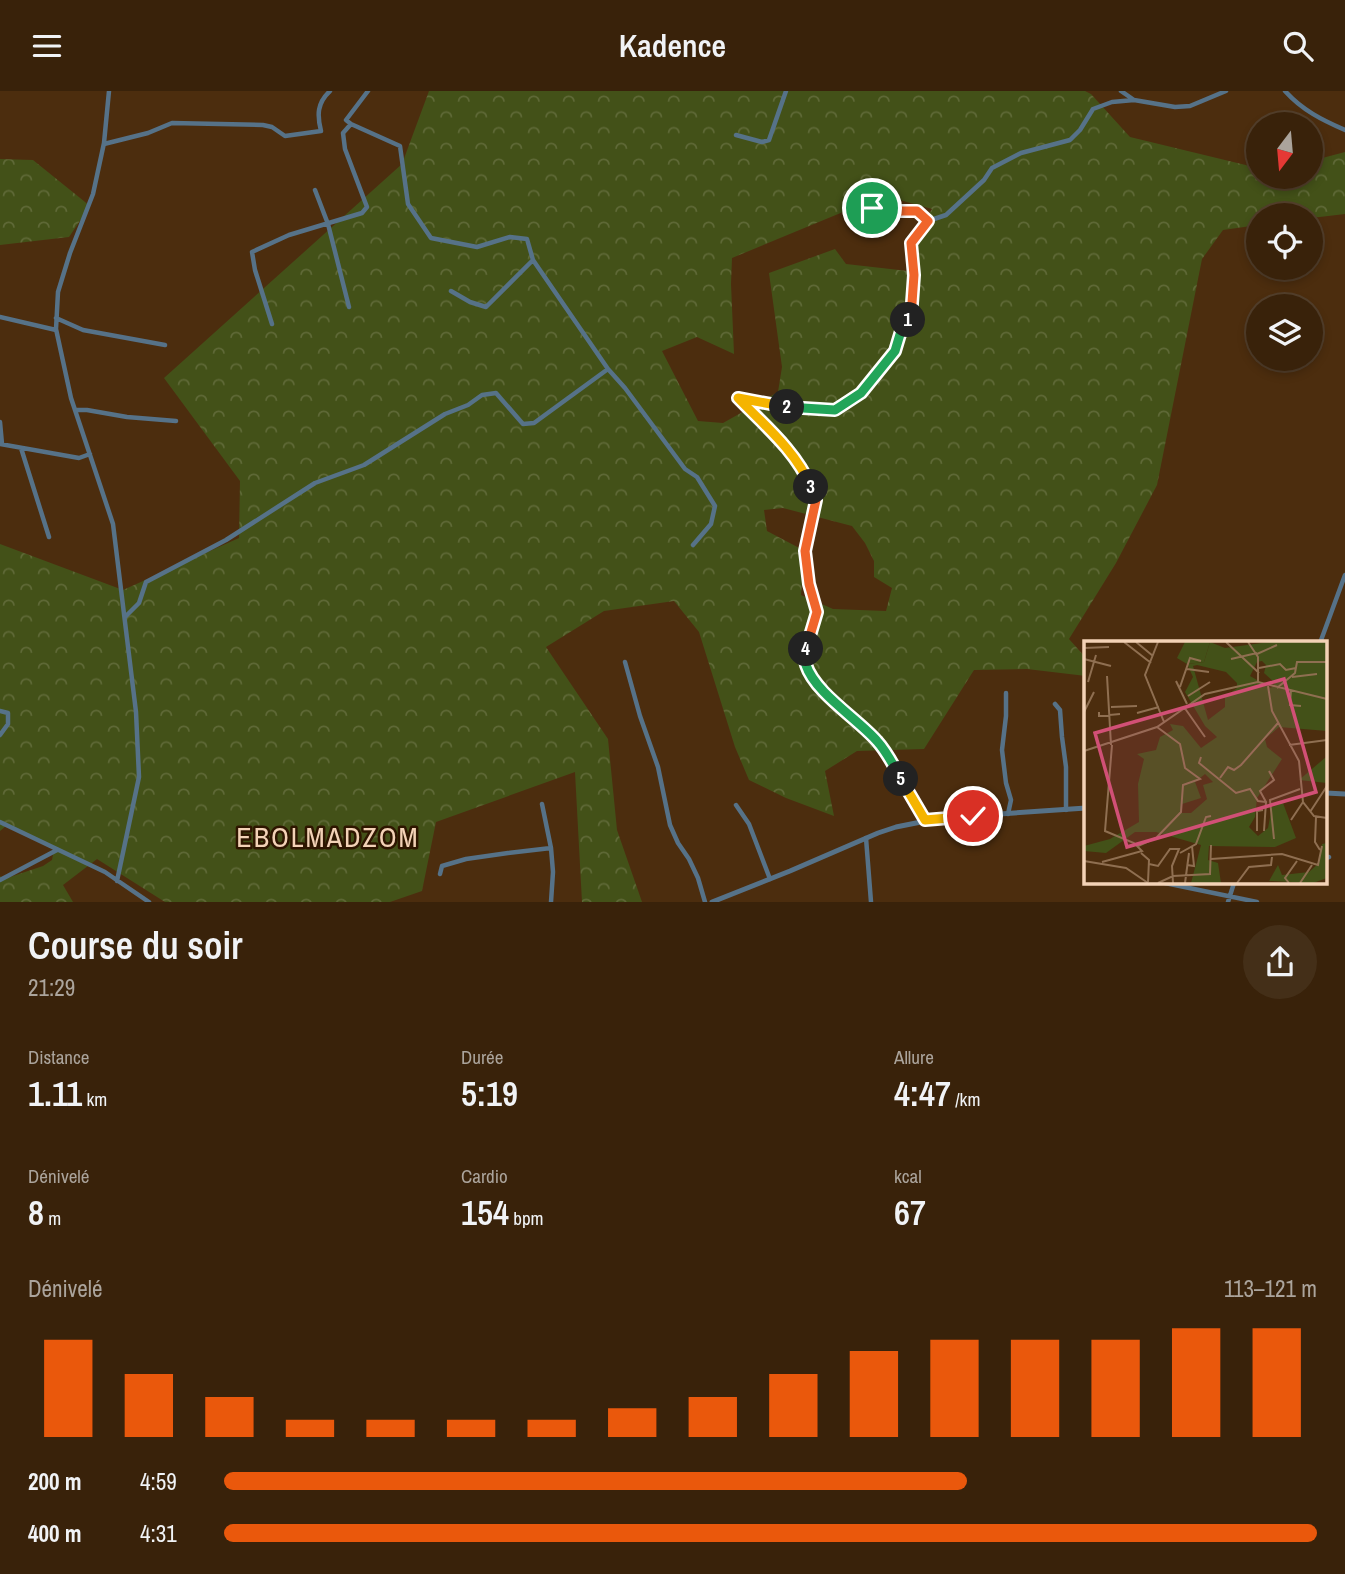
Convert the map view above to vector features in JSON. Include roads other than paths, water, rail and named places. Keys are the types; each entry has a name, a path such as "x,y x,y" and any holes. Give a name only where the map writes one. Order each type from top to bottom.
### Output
{"street":[{"path":"109,91 104,145 93,194 58,292 56,330 75,410 113,524 136,712 139,777 117,881"},
{"path":"104,145 148,134 172,123 263,125 272,127 285,136 321,131 317,115 323,98 330,91"},
{"path":"368,91 346,120 400,146 408,204 431,238 477,247 510,237 527,239 533,260 608,369 685,469 697,477 715,506 711,524 692,545"},
{"path":"736,135 762,142 769,140 786,91"},
{"path":"1121,91 1134,100"},
{"path":"925,820 884,749 817,684 805,664 804,656 817,612 809,584 805,551 816,500 805,473 787,448 738,398 796,409 835,410 861,393 895,351 901,331 911,317 914,275 911,243 928,221 946,215 984,180 992,168 1021,153 1069,141 1080,130 1093,109 1112,102 1134,100 1175,107 1190,106 1226,91"},
{"path":"1284,91 1310,113 1345,130"},
{"path":"272,324 252,252 289,235 362,213 367,207 345,149 343,134 351,124"},
{"path":"315,190 328,223 349,307"},
{"path":"872,208 882,211 917,211 928,221"},
{"path":"451,291 485,307 533,260"},
{"path":"0,317 56,330"},
{"path":"56,318 83,330 165,345"},
{"path":"125,617 139,603 146,582 226,540 315,483 364,465 445,414 468,405 482,395 496,393 523,424 534,423 608,369"},
{"path":"75,410 127,418 176,421"},
{"path":"0,422 1,444 79,458 90,454"},
{"path":"21,448 49,537"},
{"path":"1321,641 1345,575"},
{"path":"625,663 658,767 670,825 698,878 705,902"},
{"path":"1006,693 1002,750 1011,800 1008,814"},
{"path":"1055,704 1060,710 1066,767 1066,810"},
{"path":"0,711 8,713 8,724 0,735"},
{"path":"542,804 551,848 551,902"},
{"path":"736,805 749,824 770,879"},
{"path":"712,902 896,827 925,820 1084,808"},
{"path":"0,822 105,872 149,902"},
{"path":"866,838 871,902"},
{"path":"440,874 442,866 466,859 551,848"},
{"path":"0,880 58,850"},
{"path":"1176,885 1257,902"},
{"path":"1228,902 1233,885"}],"district":[{"name":"EBOLMADZOM","path":"328,837"}]}
